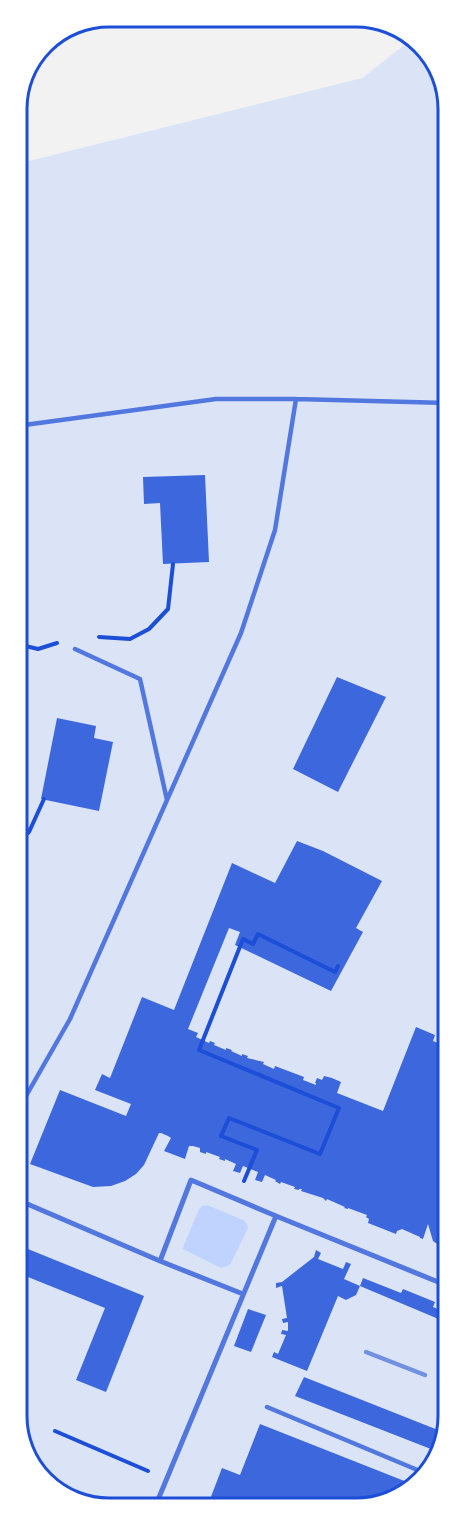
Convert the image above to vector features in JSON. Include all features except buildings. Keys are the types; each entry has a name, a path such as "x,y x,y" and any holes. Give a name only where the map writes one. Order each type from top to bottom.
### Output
{"street":[{"path":"160,1261 191,1180 438,1282"},
{"path":"27,1204 243,1294"},
{"path":"159,1498 276,1216"}],"lane":[{"path":"27,425 216,399 438,403"},
{"path":"27,1094 70,1019 242,633 275,530 296,399"},
{"path":"75,649 140,679 167,800"},
{"path":"267,1407 418,1470"}],"path":[{"path":"88,636 130,639 149,629 168,609 173,564"},
{"path":"27,646 38,649 58,642"},
{"path":"27,834 44,799"},
{"path":"236,1199 257,1150 221,1136 229,1118 320,1154 339,1108 199,1050 243,939 254,944 258,934 335,972 338,966"},
{"path":"55,1431 166,1479"}],"shaded area":[{"path":"406,44 430,73 438,109 438,1421 435,1437 432,1447 418,1470 397,1487 372,1496 356,1498 109,1498 93,1496 73,1490 51,1474 35,1452 27,1416 27,162 362,78"}],"water":[{"path":"207,1205 243,1220 248,1228 230,1265 221,1268 183,1249 199,1209"}],"railway":[{"path":"366,1352 425,1375"}]}
